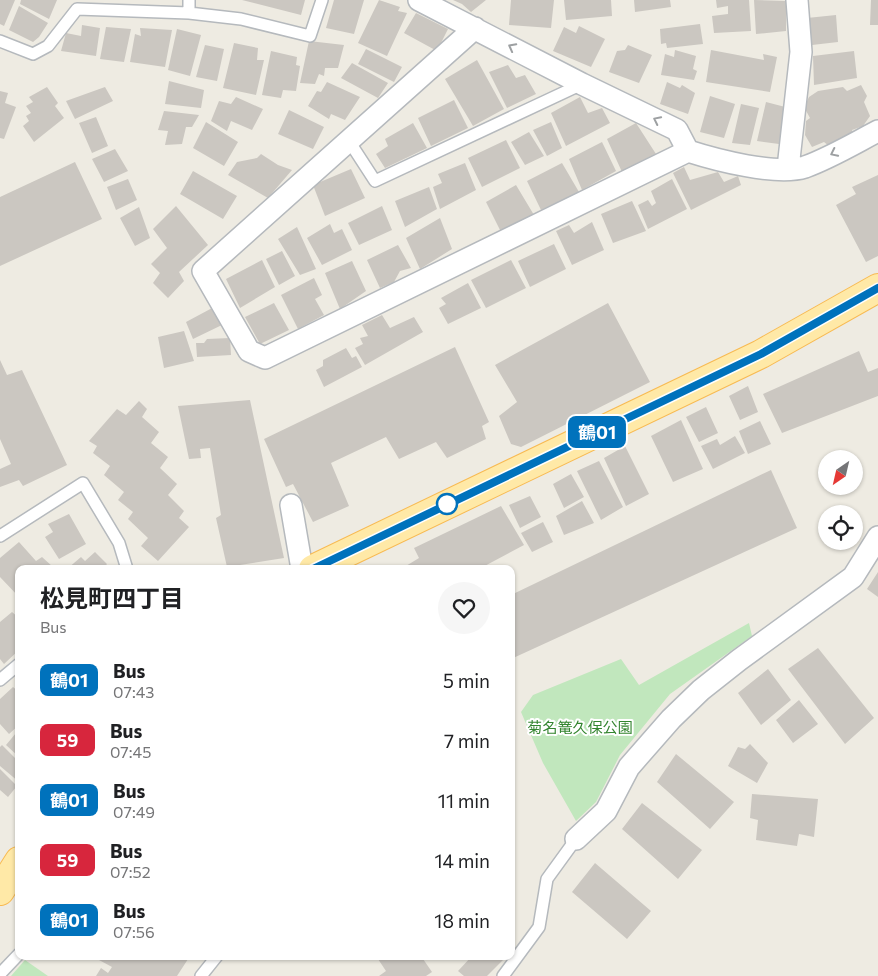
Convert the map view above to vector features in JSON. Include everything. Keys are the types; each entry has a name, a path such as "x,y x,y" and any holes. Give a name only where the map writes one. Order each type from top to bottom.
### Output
{"main road":[{"path":"321,565 761,354 878,288"},
{"path":"0,891 15,867"}],"street":[{"path":"419,0 582,84 677,130 688,151"},
{"path":"788,168 801,52 797,0"},
{"path":"475,28 203,271 249,351 265,358 688,151 753,167 804,167 878,131"},
{"path":"291,505 301,565"},
{"path":"576,839 606,812 629,767 671,718 701,690 739,660 853,577 878,537"}],"lane":[{"path":"189,0 189,13"},
{"path":"0,41 33,54 48,46 77,9 189,13 241,19 310,36 322,0"},
{"path":"349,141 375,181 582,84"},
{"path":"0,536 83,483 119,542 124,565"},
{"path":"0,680 15,667"},
{"path":"515,960 539,927 547,879 576,839"},
{"path":"0,974 15,958"},
{"path":"201,976 214,960"},
{"path":"503,976 515,960"}],"green space":[{"name":"菊名篭久保公園","path":"749,623 752,636 670,694 620,755 596,802 576,821 543,763 521,712 533,695 621,659 639,685"},
{"path":"25,960 48,976 11,976"}],"building":[{"path":"0,0 15,0 4,26 0,24"},
{"path":"21,0 57,0 49,19 20,4"},
{"path":"242,0 305,0 301,15"},
{"path":"334,0 364,0 354,34 326,28"},
{"path":"379,0 400,7 398,11 407,13 387,56 358,43"},
{"path":"453,0 486,0 471,12 462,4"},
{"path":"511,0 554,0 551,28 509,25"},
{"path":"564,0 611,0 612,16 566,20"},
{"path":"634,0 670,0 671,7 635,12"},
{"path":"716,0 749,0 751,31 714,33 712,16 728,14 728,6 717,8"},
{"path":"754,0 786,1 786,31 756,34"},
{"path":"871,0 878,0 878,25 870,25"},
{"path":"19,6 48,23 39,37 33,42 9,30"},
{"path":"416,13 448,29 437,51 404,33"},
{"path":"836,15 838,42 812,45 807,18"},
{"path":"700,24 703,44 667,48 666,43 661,44 660,29"},
{"path":"82,25 100,28 96,56 61,51 66,33 81,36"},
{"path":"579,26 605,39 591,67 553,51 564,27 576,33"},
{"path":"106,27 131,29 124,62 100,59"},
{"path":"140,28 172,30 165,67 130,62 135,34 141,36"},
{"path":"177,29 201,35 190,76 168,70"},
{"path":"309,41 344,45 338,68 325,68 324,76 319,74 315,84 300,83"},
{"path":"234,43 258,48 257,60 264,60 256,95 223,88"},
{"path":"205,45 224,49 217,81 196,77"},
{"path":"628,45 652,55 639,83 609,72 617,51 625,50"},
{"path":"366,49 402,67 394,82 358,64"},
{"path":"675,50 696,56 693,69 697,71 694,80 661,75 665,54 674,57"},
{"path":"711,50 764,60 763,54 777,57 770,92 706,82"},
{"path":"271,51 297,57 296,65 300,66 296,91 283,90 281,98 262,95"},
{"path":"854,51 857,78 814,85 813,56"},
{"path":"477,60 504,109 473,126 445,79"},
{"path":"352,63 388,83 378,98 341,78"},
{"path":"508,65 516,78 525,75 536,94 507,108 489,72"},
{"path":"169,81 204,90 201,108 165,104"},
{"path":"327,82 360,97 345,120 331,114 329,119 308,106 317,91 321,92"},
{"path":"667,82 680,88 682,85 695,93 688,114 660,104"},
{"path":"861,85 867,96 864,102 870,116 863,126 852,130 854,136 829,146 824,142 812,147 805,135 806,121 810,118 804,107 809,97 818,91 843,87 847,91"},
{"path":"47,87 58,103 55,106 64,118 34,142 23,126 29,121 26,116 31,113 26,106 33,102 29,97"},
{"path":"105,87 113,101 75,119 66,101"},
{"path":"0,91 8,93 5,103 16,107 4,139 0,138"},
{"path":"710,96 735,104 724,138 700,132"},
{"path":"236,97 263,109 252,130 231,121 227,131 211,121 219,101 231,104"},
{"path":"580,97 588,113 602,108 610,123 566,146 551,113"},
{"path":"454,100 468,128 431,146 418,118"},
{"path":"766,102 789,108 779,144 757,141"},
{"path":"741,104 759,108 750,145 732,143"},
{"path":"289,110 324,127 313,149 278,134"},
{"path":"164,111 199,115 192,127 186,127 182,144 165,145 168,131 158,130"},
{"path":"96,117 108,146 92,153 79,123"},
{"path":"206,122 238,142 224,166 193,148"},
{"path":"551,122 562,148 547,156 533,130"},
{"path":"413,123 427,148 385,168 376,154 388,146 385,139"},
{"path":"636,123 656,154 622,172 607,139"},
{"path":"529,132 544,156 525,165 511,142"},
{"path":"506,140 520,168 482,187 468,158"},
{"path":"602,142 616,171 582,190 569,159"},
{"path":"115,149 128,171 104,182 92,159"},
{"path":"261,154 278,165 292,170 268,198 228,175 237,162 257,158"},
{"path":"75,162 102,219 0,266 0,197"},
{"path":"465,163 476,190 440,209 433,187 442,183 438,174"},
{"path":"562,163 579,192 541,210 527,181"},
{"path":"684,167 690,180 718,172 724,182 738,176 741,185 691,210 673,173"},
{"path":"351,169 365,198 325,216 313,185"},
{"path":"193,171 237,196 223,219 180,194"},
{"path":"878,175 878,256 866,262 836,205 856,194 852,187"},
{"path":"128,179 137,200 116,210 107,187"},
{"path":"672,179 687,209 648,229 638,205 648,200 652,206 656,203 651,191"},
{"path":"516,185 534,215 501,232 486,202"},
{"path":"429,187 437,209 405,227 395,201"},
{"path":"632,201 646,231 613,243 601,214"},
{"path":"176,206 208,245 179,272 184,281 168,298 153,283 160,273 151,264 167,248 153,229"},
{"path":"382,206 392,230 359,245 348,223"},
{"path":"139,207 150,238 135,246 120,218"},
{"path":"440,218 452,249 420,269 406,238"},
{"path":"592,222 604,250 572,265 556,231 569,225 574,233"},
{"path":"330,224 334,233 342,229 352,250 322,265 307,238"},
{"path":"297,227 316,269 300,275 278,239"},
{"path":"554,244 566,269 530,287 518,261"},
{"path":"398,245 411,268 400,271 394,282 380,288 367,260"},
{"path":"282,251 295,276 279,285 266,259"},
{"path":"262,260 275,287 240,308 226,279"},
{"path":"511,260 526,288 486,308 471,280"},
{"path":"352,261 366,291 340,309 325,273"},
{"path":"314,278 322,295 315,299 324,315 298,329 281,295"},
{"path":"468,283 481,308 448,324 439,308 446,304 441,298"},
{"path":"274,303 289,330 260,344 245,317"},
{"path":"608,303 650,382 521,447 511,444 499,416 517,402 495,365"},
{"path":"214,307 224,324 193,339 186,322"},
{"path":"382,315 390,328 414,317 423,332 365,365 355,348 363,344 360,338 368,336 362,325"},
{"path":"184,331 194,361 164,368 158,337"},
{"path":"230,338 231,355 197,357 196,343 204,343 207,339"},
{"path":"455,347 489,422 482,426 486,439 447,458 436,442 399,459 386,437 331,463 349,506 313,522 293,484 286,487 264,439"},
{"path":"346,348 352,358 356,356 362,367 324,387 316,370 323,366 323,360"},
{"path":"859,351 868,372 878,368 878,396 782,433 763,394"},
{"path":"0,360 7,375 22,370 67,465 23,486 19,480 0,487 0,469 11,464 0,439"},
{"path":"748,386 758,412 740,420 729,396"},
{"path":"250,400 284,558 240,565 227,565 216,518 221,515 210,448 200,449 201,458 189,459 178,406"},
{"path":"139,401 147,409 142,417 159,432 151,443 168,457 160,468 177,484 168,495 184,511 179,518 189,527 158,561 141,546 148,538 128,519 133,512 118,500 124,492 104,475 110,466 93,453 97,446 89,441 117,409 126,415"},
{"path":"706,407 718,433 699,442 686,417"},
{"path":"681,420 703,469 673,482 651,436"},
{"path":"760,421 771,444 748,454 739,431"},
{"path":"735,436 745,453 713,469 701,446 717,439 720,445"},
{"path":"625,446 649,494 626,506 604,458"},
{"path":"599,461 623,507 601,520 577,471"},
{"path":"771,470 797,528 515,657 515,593"},
{"path":"571,474 584,497 564,508 553,484"},
{"path":"530,496 541,517 520,528 509,505"},
{"path":"582,501 594,523 564,535 556,516"},
{"path":"501,506 524,545 486,565 408,565 419,558 414,548"},
{"path":"69,514 86,544 59,559 45,537 53,532 48,524"},
{"path":"543,522 553,542 532,552 521,533"},
{"path":"19,542 36,561 42,557 51,565 15,565 15,593 0,577 0,558"},
{"path":"95,552 107,564 72,565 81,557 85,561"},
{"path":"878,572 878,597 867,589"},
{"path":"12,612 15,615 15,654 4,664 0,659 0,622"},
{"path":"818,648 874,718 845,744 788,669"},
{"path":"768,669 791,700 761,725 738,693"},
{"path":"13,687 15,689 15,729 9,734 0,724 0,699"},
{"path":"799,700 818,724 793,743 776,720"},
{"path":"15,734 15,753 6,745"},
{"path":"750,744 768,763 757,783 728,766 738,747 745,749"},
{"path":"2,745 15,758 15,779 0,766 0,747"},
{"path":"676,754 734,802 710,829 657,782"},
{"path":"0,769 15,784 15,788 8,797 0,790"},
{"path":"752,794 818,799 814,837 799,834 797,846 756,840 758,820 750,818"},
{"path":"642,803 702,850 678,879 622,829"},
{"path":"595,863 651,911 627,939 572,892"},
{"path":"99,960 187,960 177,976 96,976 101,968 108,973 112,967"},
{"path":"379,960 424,960 432,972 426,976 379,976 386,971"},
{"path":"468,960 503,960 487,976 464,976 458,971"}],"bus line":[{"name":"鶴01","path":"321,565 761,354 878,288"}]}
